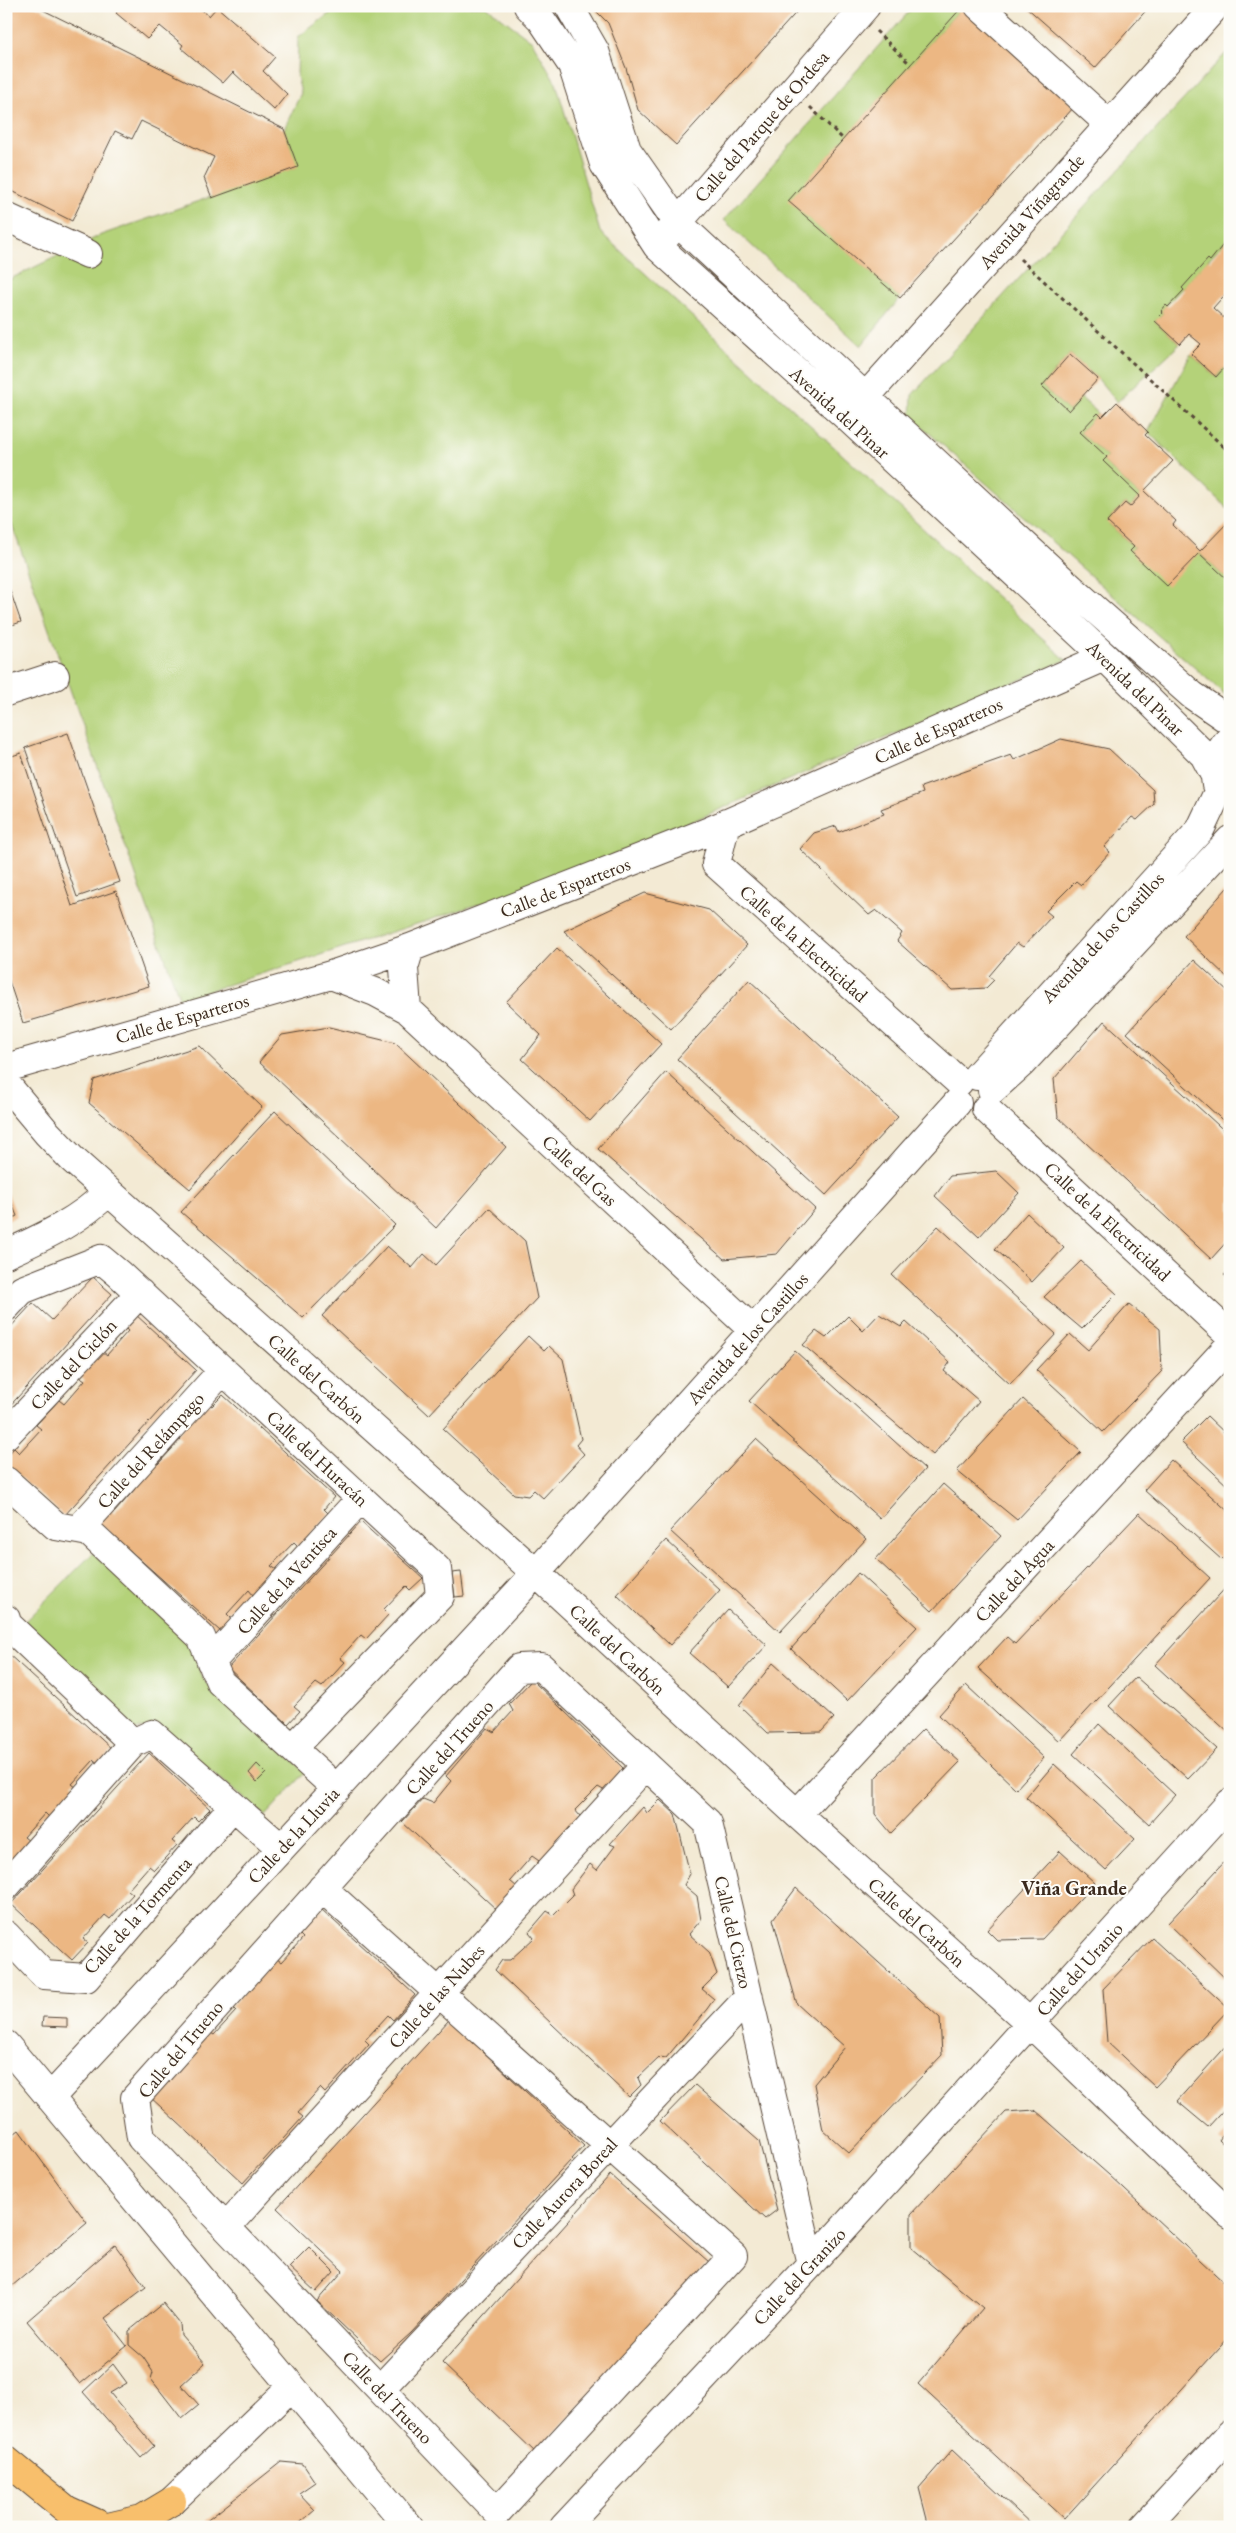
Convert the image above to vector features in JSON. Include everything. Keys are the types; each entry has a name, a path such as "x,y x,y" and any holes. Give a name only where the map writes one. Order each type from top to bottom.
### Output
{"highway":[{"path":"6,2460 67,2510 106,2527 142,2519 172,2501"},
{"path":"6,2465 58,2527"},
{"path":"157,2527 172,2501"}],"street":[{"name":"Avenida del Pinar","path":"528,6 541,19 572,65 604,164 657,246 856,407 1192,695 1230,721"},
{"name":"Avenida del Pinar","path":"569,6 595,51 627,150 678,223 856,407 1204,755 1221,792"},
{"path":"979,6 1110,125"},
{"name":"Avenida Viñagrande","path":"856,407 1002,242 1216,6"},
{"name":"Calle del Parque de Ordesa","path":"657,246 862,10"},
{"path":"6,217 88,254"},
{"name":"Calle de Esparteros","path":"6,1068 331,975 410,948 716,828 1105,657"},
{"path":"6,692 55,676"},
{"name":"Avenida de los Castillos","path":"536,1573 753,1330 974,1092 1200,830 1221,792 1218,756 1230,739"},
{"path":"716,828 716,864"},
{"name":"Avenida de los Castillos","path":"974,1092 1022,1063 1230,840"},
{"name":"Calle de la Electricidad","path":"666,848 716,864 974,1092 1230,1335"},
{"path":"407,1009 404,968 410,948"},
{"name":"Calle del Gas","path":"331,975 375,992 407,1009 753,1330"},
{"name":"Calle del Carbón","path":"6,1084 47,1133 108,1192 536,1573 797,1814 1030,2023 1230,2215"},
{"path":"6,1254 60,1229 82,1215 108,1192"},
{"name":"Calle del Huracán","path":"6,1307 22,1290 101,1259 437,1569 440,1596 293,1748"},
{"name":"Calle del Ciclón","path":"6,1435 140,1293"},
{"name":"Calle del Agua","path":"797,1814 1230,1345"},
{"name":"Calle del Relámpago","path":"78,1530 223,1370"},
{"path":"6,1481 56,1526 89,1532 201,1638 220,1682 336,1789"},
{"name":"Calle de la Ventisca","path":"211,1662 361,1498"},
{"name":"Calle de la Lluvia","path":"50,2098 536,1573"},
{"path":"6,1619 7,1624 133,1744"},
{"name":"Calle del Cierzo","path":"541,1667 708,1823 811,2264"},
{"name":"Calle del Trueno","path":"541,1667 519,1668 134,2098 140,2138 497,2512 733,2256 609,2145"},
{"path":"6,1886 133,1744 152,1734 281,1848"},
{"name":"Calle de las Nubes","path":"226,2227 646,1765"},
{"name":"Calle del Uranio","path":"1030,2023 1230,1803"},
{"name":"Calle de la Tormenta","path":"6,1935 44,1975 86,1978 233,1806"},
{"path":"322,1888 609,2145"},
{"name":"Calle Aurora Boreal","path":"380,2389 749,1997"},
{"name":"Calle del Granizo","path":"564,2527 811,2264 1030,2023"},
{"path":"6,2045 408,2527"},
{"path":"172,2501 291,2387"},
{"path":"1144,2527 1230,2434"}],"path":[{"path":"862,10 908,62"},
{"path":"792,90 842,138"},
{"path":"1002,242 1230,452"},
{"path":"1224,447 1230,440"}],"green space":[{"path":"340,6 486,6 532,41 556,83 600,232 1066,660 563,877 180,1000 6,508 6,281 101,235 297,167 284,129 301,93 297,76 298,37"},
{"path":"914,6 963,6 789,201 900,298 861,346 724,220"},
{"path":"1230,49 1230,236 1161,311 1163,313 1155,321 1180,344 1117,402 1098,379 1070,354 1042,386 1069,411 1081,398 1098,413 1080,432 1107,457 1103,461 1140,496 1130,507 1125,503 1107,522 1134,547 1130,551 1199,553 1230,582 1230,699 911,417 912,395"},
{"path":"1191,354 1216,377 1224,368 1226,370 1230,366 1230,511 1148,432"},
{"path":"93,1553 192,1645 203,1679 306,1772 265,1816 159,1727 133,1730 25,1621"}],"building":[{"path":"6,6 35,6 284,129 298,167 212,198 204,178 214,157 141,121 132,139 115,131 72,221 6,188"},
{"path":"122,6 197,6 209,16 217,7 275,57 263,71 287,94 274,110 233,72 223,83 181,48 183,45 160,26 147,39 116,13"},
{"path":"591,6 802,6 676,145 638,110 626,68 608,23"},
{"path":"963,6 966,6 1075,106 900,298 788,201"},
{"path":"1025,6 1150,6 1095,68"},
{"path":"1230,236 1230,289 1213,308 1224,318 1230,312 1230,366 1226,370 1224,368 1216,377 1191,354 1201,344 1189,334 1180,344 1155,321 1163,313 1161,311 1166,305 1168,307 1184,290 1182,288 1208,259 1210,261"},
{"path":"1070,354 1098,379 1069,411 1042,386"},
{"path":"1117,402 1148,432 1145,435 1173,461 1144,491 1176,521 1173,525 1200,551 1230,520 1230,582 1199,553 1167,586 1130,551 1134,547 1107,522 1125,503 1130,507 1140,496 1103,461 1107,457 1080,432 1098,413 1102,417"},
{"path":"6,579 21,622 6,627"},
{"path":"68,733 120,882 77,897 25,748"},
{"path":"1061,739 1109,749 1153,790 1154,804 1137,820 1132,817 1104,847 1110,852 1081,885 1076,881 1046,911 1052,916 1023,947 1017,943 989,976 994,980 986,988 952,990 897,941 902,933 876,910 869,915 800,849 814,833 836,826 839,832 884,814 881,809 923,793 921,787 1011,755 1014,760"},
{"path":"21,753 72,906 116,891 149,986 23,1023 6,972 6,758"},
{"path":"1227,888 1230,888 1230,980 1184,936"},
{"path":"645,893 709,910 747,945 671,1029 564,931"},
{"path":"557,948 661,1044 590,1121 522,1059 541,1035 506,1002"},
{"path":"1194,960 1230,993 1230,1127 1127,1033"},
{"path":"749,980 898,1117 826,1195 677,1059"},
{"path":"1104,1021 1230,1136 1230,1238 1211,1259 1058,1117 1054,1079"},
{"path":"329,1027 395,1043 506,1147 436,1228 259,1062 282,1035"},
{"path":"199,1046 262,1107 190,1189 89,1103 94,1080"},
{"path":"666,1072 815,1209 777,1254 724,1259 598,1149"},
{"path":"275,1111 395,1225 303,1318 181,1212"},
{"path":"996,1171 1019,1193 979,1237 935,1196 950,1176"},
{"path":"6,1189 17,1216 6,1222"},
{"path":"489,1208 525,1241 537,1298 429,1415 322,1316 387,1246 412,1268 424,1254 436,1265"},
{"path":"1027,1213 1064,1248 1032,1282 995,1249"},
{"path":"938,1226 1056,1334 1010,1384 892,1275"},
{"path":"1081,1261 1117,1294 1082,1329 1044,1297"},
{"path":"1230,1269 1230,1281 1224,1275"},
{"path":"93,1277 112,1294 6,1410 6,1332 33,1303 52,1320"},
{"path":"1129,1304 1160,1329 1162,1371 1103,1432 1036,1370 1070,1334 1088,1350"},
{"path":"135,1314 196,1370 64,1516 6,1464 6,1457 14,1448 19,1453 41,1429 36,1425 59,1400 64,1404 85,1380 79,1376 102,1351 107,1355 128,1331 124,1327"},
{"path":"879,1314 901,1327 906,1322 950,1362 944,1371 979,1401 933,1455 803,1345 816,1331 826,1338 848,1316 863,1331"},
{"path":"528,1336 544,1351 549,1346 563,1359 581,1439 576,1445 584,1454 543,1498 534,1490 528,1496 514,1494 443,1429"},
{"path":"795,1351 925,1469 880,1519 749,1401"},
{"path":"223,1395 334,1497 324,1509 329,1514 299,1547 294,1542 271,1566 277,1570 253,1595 249,1590 227,1614 232,1619 220,1631 97,1521 108,1508 114,1513 135,1489 131,1484 153,1460 158,1464 181,1439 176,1435 206,1402 212,1406"},
{"path":"1023,1399 1081,1452 1017,1520 957,1471"},
{"path":"1207,1416 1230,1438 1230,1488 1181,1442"},
{"path":"756,1439 866,1539 780,1632 670,1531"},
{"path":"1171,1460 1230,1513 1230,1552 1222,1560 1144,1490"},
{"path":"943,1484 1001,1536 932,1611 876,1559"},
{"path":"1139,1513 1210,1578 1059,1741 978,1668 1007,1637 1015,1644"},
{"path":"361,1522 423,1578 410,1590 406,1586 384,1609 389,1614 366,1639 361,1635 340,1658 345,1662 322,1687 316,1683 294,1706 300,1711 288,1724 228,1668"},
{"path":"666,1540 720,1590 670,1645 617,1595"},
{"path":"461,1572 464,1596 455,1597 452,1573"},
{"path":"858,1573 917,1627 847,1701 791,1649"},
{"path":"1230,1583 1230,1734 1155,1665"},
{"path":"728,1610 767,1645 728,1687 689,1653"},
{"path":"6,1652 113,1750 99,1764 94,1760 72,1784 77,1788 50,1818 45,1813 24,1837 29,1841 6,1865"},
{"path":"773,1663 834,1718 821,1732 768,1733 739,1705"},
{"path":"1136,1677 1217,1749 1188,1779 1109,1706"},
{"path":"532,1680 623,1768 605,1791 598,1787 575,1810 580,1816 542,1863 532,1856 510,1881 517,1887 497,1910 402,1822 423,1799 433,1803 451,1781 446,1776 487,1728 494,1732 513,1711 509,1704"},
{"path":"966,1685 1044,1758 1016,1789 939,1715"},
{"path":"1099,1724 1175,1795 1149,1824 1073,1754"},
{"path":"923,1729 960,1762 891,1833 875,1814 875,1778"},
{"path":"149,1753 210,1809 198,1821 194,1817 172,1841 177,1845 154,1870 149,1866 128,1890 133,1894 110,1919 105,1915 83,1939 88,1943 72,1960 11,1904"},
{"path":"257,1764 266,1773 257,1782 249,1773"},
{"path":"1054,1764 1135,1839 1106,1870 1026,1797"},
{"path":"660,1800 675,1814 690,1874 684,1885 697,1896 701,1920 689,1934 709,1952 717,1974 702,1989 714,1999 707,2009 666,2058 660,2057 638,2078 641,2085 629,2097 495,1970 502,1960 510,1960 534,1938 529,1932 547,1911 553,1915 573,1895 571,1889 590,1864 597,1870 615,1846 610,1844 643,1807 647,1813"},
{"path":"1060,1851 1095,1883 1042,1939 997,1940 987,1930"},
{"path":"1230,1856 1230,1983 1168,1923"},
{"path":"796,1888 940,2018 942,2055 849,2153 823,2130 814,2084 845,2047 797,2004 773,1919"},
{"path":"321,1909 415,1995 393,2020 388,2015 365,2040 369,2044 325,2093 320,2088 298,2113 303,2117 243,2183 149,2096 208,2031 214,2035 236,2011 231,2006 276,1958 281,1962 303,1938 298,1933"},
{"path":"1152,1938 1229,2009 1155,2087 1107,2042 1103,1989"},
{"path":"43,2017 67,2018 67,2027 42,2026"},
{"path":"449,2020 584,2146 411,2333 380,2361 317,2301 343,2271 277,2208"},
{"path":"1230,2042 1230,2103 1208,2127 1177,2101"},
{"path":"695,2085 759,2141 777,2210 765,2219 660,2121"},
{"path":"1035,2110 1109,2175 1230,2288 1230,2336 1064,2519 918,2384 983,2308 911,2248 911,2214 1006,2112"},
{"path":"1230,2126 1230,2150 1219,2140"},
{"path":"19,2130 87,2223 6,2291 6,2140"},
{"path":"610,2175 709,2262 536,2453 442,2363"},
{"path":"115,2245 146,2287 105,2318 127,2346 80,2384 27,2321"},
{"path":"309,2247 334,2272 316,2292 289,2267"},
{"path":"163,2303 180,2324 181,2335 205,2363 181,2385 199,2405 182,2419 151,2379 153,2372 143,2357 129,2345 129,2331"},
{"path":"113,2364 127,2383 110,2393 154,2446 141,2458 83,2392"},
{"path":"952,2450 1034,2527 929,2527 919,2488"},
{"path":"281,2462 303,2464 315,2482 299,2493 315,2510 295,2527 199,2527"}],"district":[{"name":"Viña Grande","path":"1074,1888"}]}
